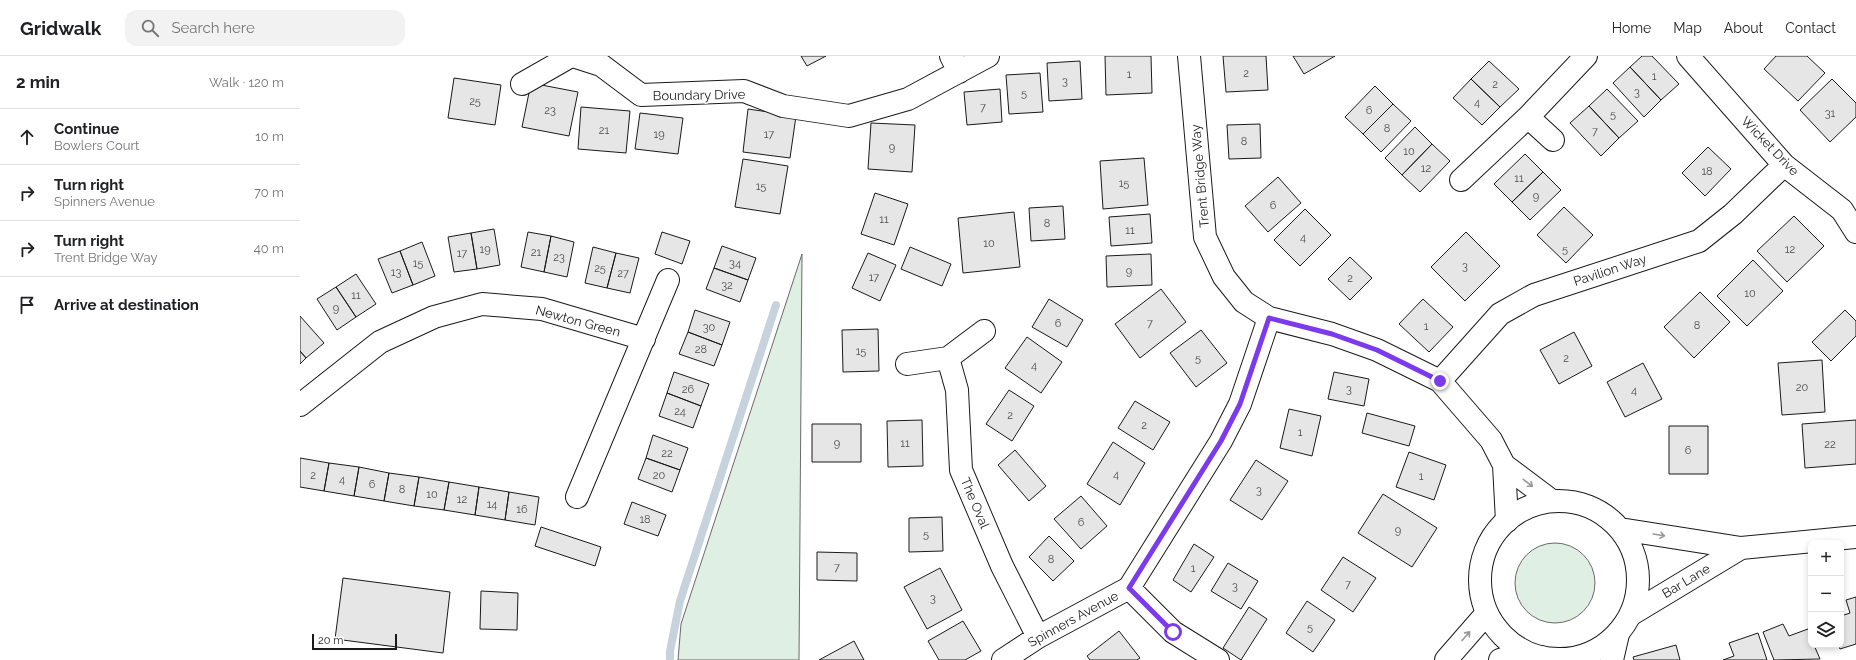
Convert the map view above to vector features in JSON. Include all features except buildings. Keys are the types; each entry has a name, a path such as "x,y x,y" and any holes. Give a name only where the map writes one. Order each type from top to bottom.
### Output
{"street":[{"name":"Boundary Drive","path":"522,84 572,56 601,65 641,95 744,92 783,106 849,116 908,100 955,64 988,56"},
{"name":"Trent Bridge Way","path":"1189,56 1205,237 1224,277 1244,302 1269,318 1332,334 1377,350 1440,381 1491,440 1504,465 1552,502"},
{"path":"1460,180 1528,116 1586,56"},
{"name":"Wicket Drive","path":"1688,56 1784,165 1842,210 1856,232"},
{"path":"1528,116 1553,140"},
{"name":"Pavilion Way","path":"1440,381 1500,314 1534,295 1698,241 1733,214 1784,165"},
{"path":"577,497 668,280"},
{"name":"Newton Green","path":"300,405 380,342 434,317 482,304 542,309 644,338"},
{"name":"Spinners Avenue","path":"1003,660 1038,637 1129,588 1221,441 1240,404 1269,318"},
{"path":"907,364 948,358 984,331"},
{"name":"The Oval","path":"948,358 957,390 961,470 1002,566 1038,637"},
{"name":"Trent Bridge Way","path":"1504,465 1506,521"},
{"path":"1537,656 1504,637 1494,625 1487,612 1480,588 1482,562 1491,540 1506,521 1528,508 1552,502 1572,502 1591,508 1607,517 1620,529 1632,549 1638,572 1637,594 1630,615 1618,634 1612,660"},
{"name":"Bar Lane","path":"1620,529 1741,548 1856,537"},
{"name":"Bar Lane","path":"1630,615 1741,548"},
{"path":"1129,588 1173,632 1218,660"},
{"path":"1446,660 1487,612"},
{"path":"1500,660 1537,656 1557,659 1580,656 1600,648 1618,634"}],"green space":[{"path":"802,254 799,660 678,660 681,624"},
{"path":"1555,543 1570,546 1583,555 1592,568 1595,583 1592,598 1583,611 1570,620 1555,623 1540,620 1527,611 1518,598 1515,583 1518,568 1527,555 1540,546"}],"waterway":[{"path":"670,660 670,651 680,601 776,305"}],"route":[{"path":"1173,632 1129,588 1221,441 1240,404 1269,318 1332,334 1377,350 1440,381"}]}
